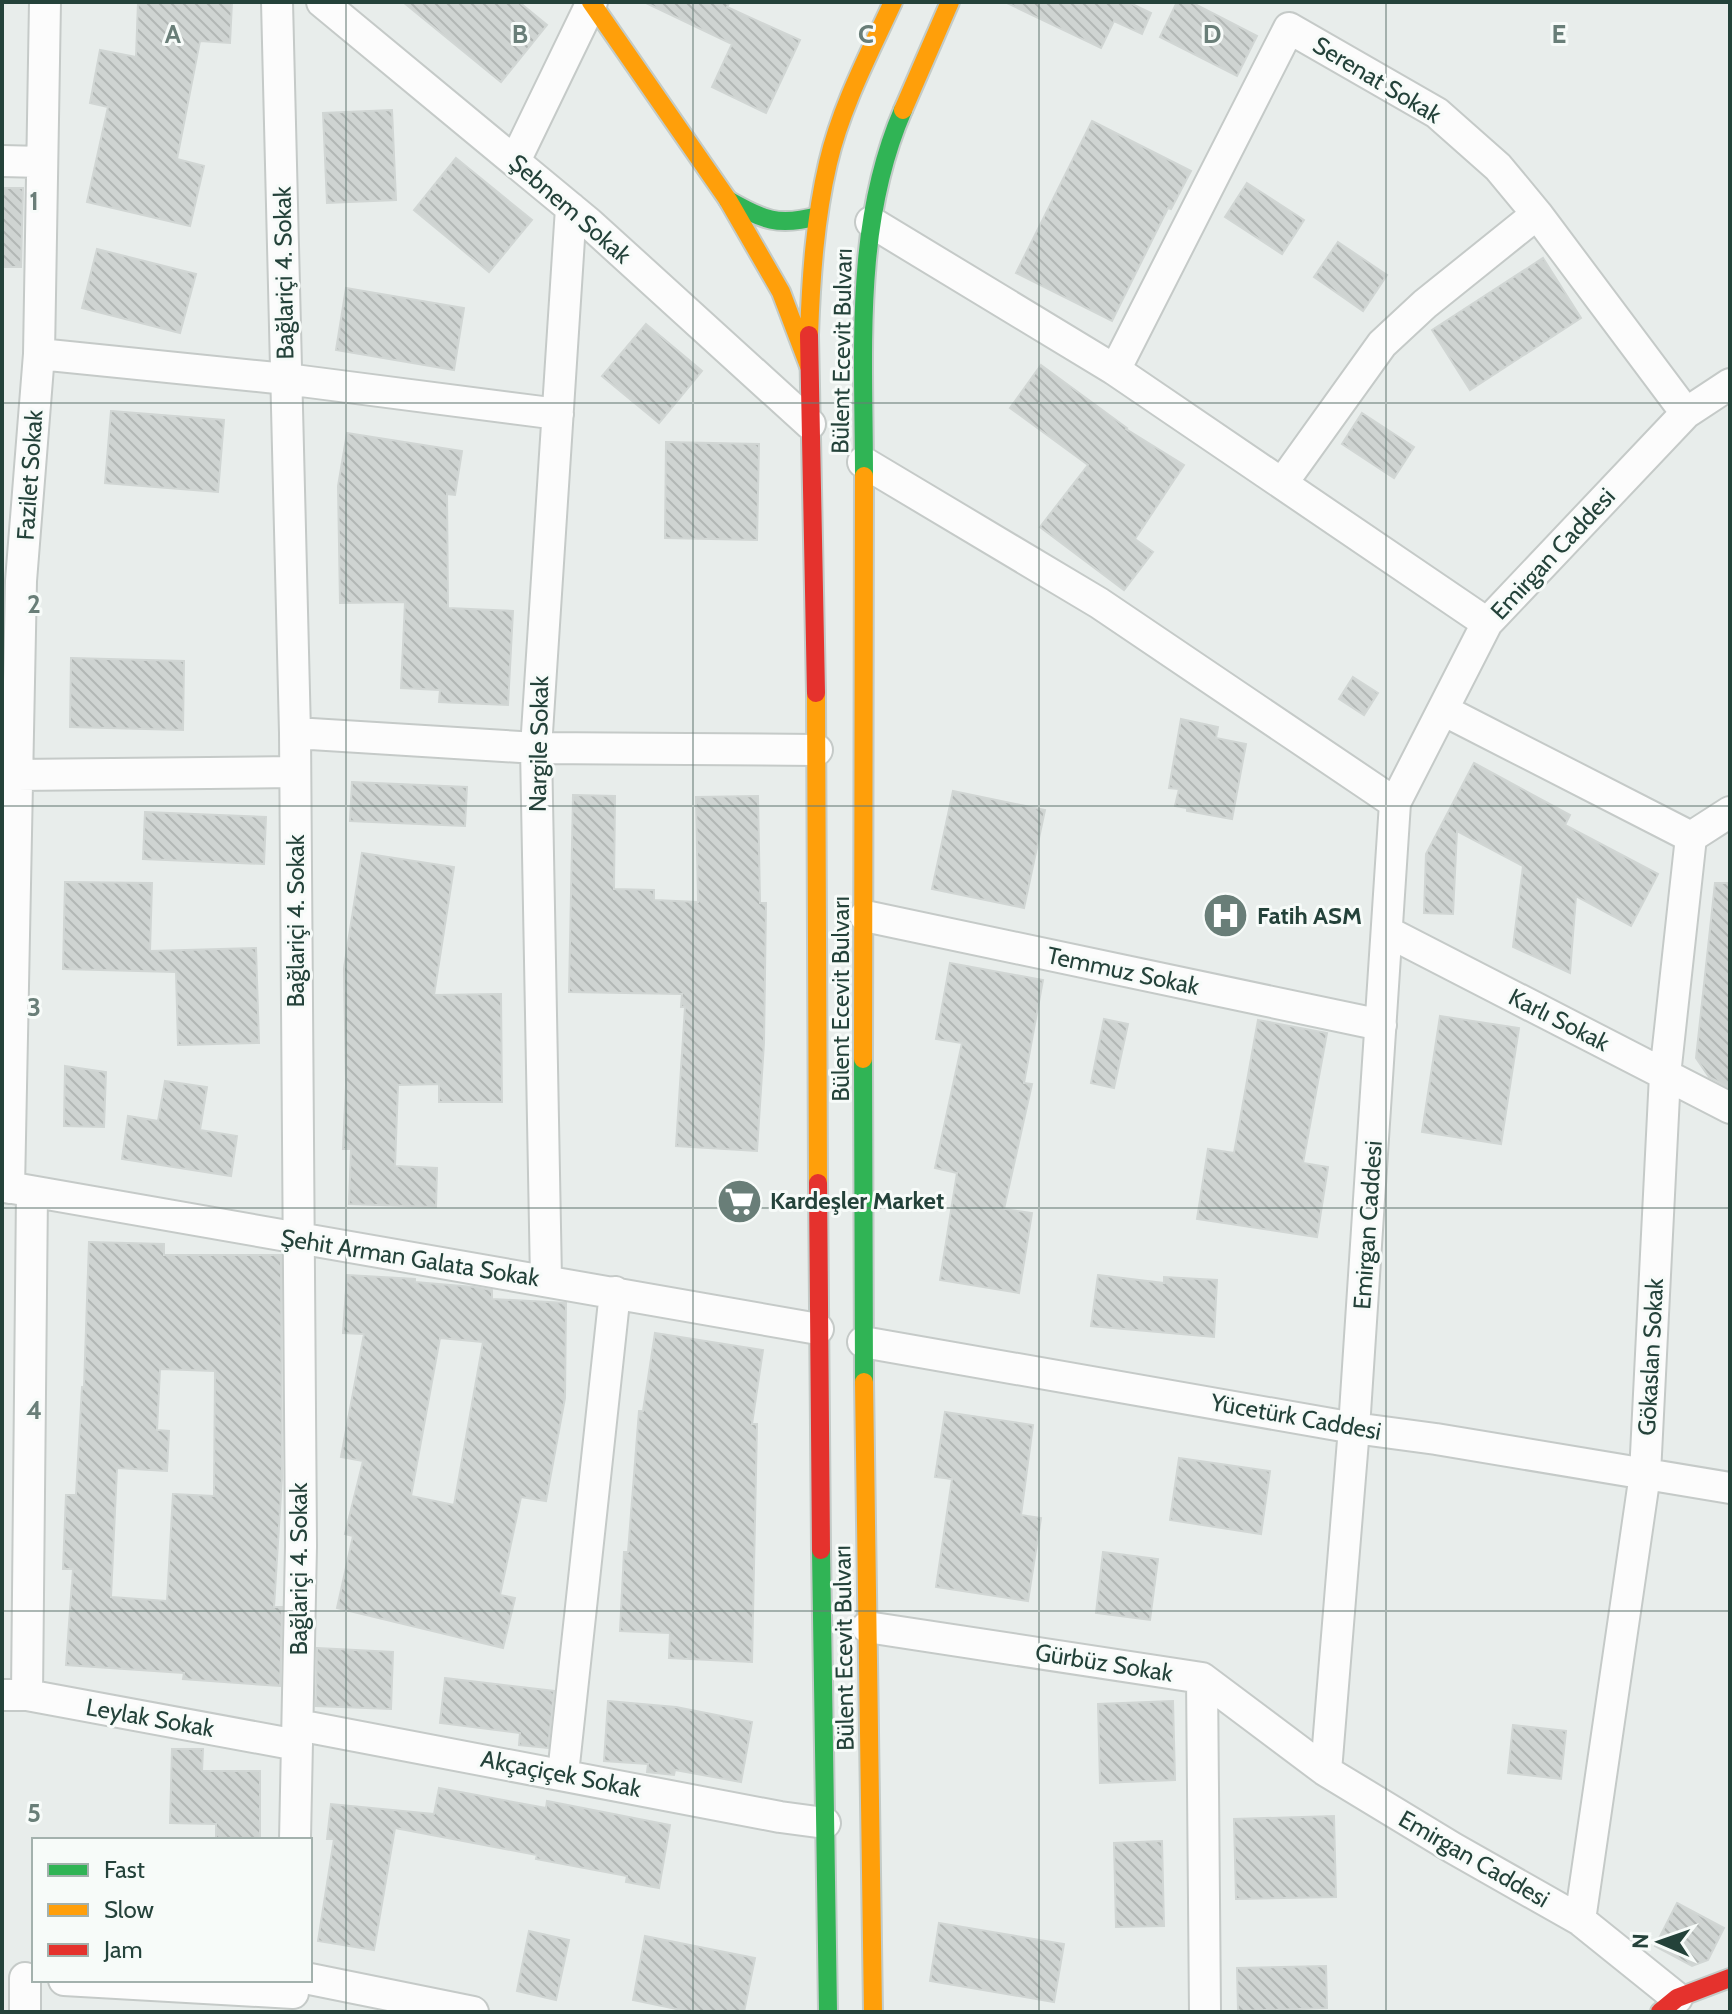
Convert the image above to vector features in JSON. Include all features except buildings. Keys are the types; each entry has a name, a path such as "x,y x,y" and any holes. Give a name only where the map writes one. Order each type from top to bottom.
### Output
{"main road":[{"path":"591,2 728,200 781,292 809,367"},
{"name":"Bülent Ecevit Bulvarı","path":"828,2012 818,1329 817,750 810,282 818,216 830,156 866,59 893,2"},
{"name":"Bülent Ecevit Bulvarı","path":"873,2012 863,1342 864,274 880,175 896,126 950,2"},
{"path":"728,200 767,222 792,224 818,216"},
{"path":"1668,2005 1730,1978"}],"street":[{"name":"Fazilet Sokak","path":"15,1695 17,775 12,581 39,354 45,2"},
{"name":"Bağlariçi 4. Sokak","path":"277,2 295,733 301,1546 295,1838"},
{"name":"Şebnem Sokak","path":"322,2 571,208 810,424"},
{"path":"515,161 591,2"},
{"name":"Serenat Sokak","path":"1115,370 1289,28 1437,113 1498,167 1537,214"},
{"path":"2,161 42,162"},
{"name":"Nargile Sokak","path":"546,1280 536,748 571,208"},
{"path":"1283,482 1382,344 1425,304 1537,214 1686,413"},
{"path":"871,222 1115,370 1487,623"},
{"path":"39,354 286,379 558,414"},
{"name":"Emirgan Caddesi","path":"1668,2005 1580,1920 1326,1771 1354,1428 1395,803 1487,623 1686,413 1730,384"},
{"path":"863,462 1099,603 1395,803"},
{"path":"1443,710 1691,837 1730,812"},
{"path":"295,733 536,748 817,750"},
{"path":"17,775 295,772"},
{"name":"Gökaslan Sokak","path":"1580,1920 1645,1474 1665,1075 1691,837"},
{"name":"Temmuz Sokak","path":"865,916 1381,1025"},
{"name":"Karlı Sokak","path":"1388,932 1730,1108"},
{"name":"Şehit Arman Galata Sokak","path":"14,1189 818,1329"},
{"path":"563,1774 615,1292"},
{"name":"Yücetürk Caddesi","path":"863,1342 1354,1428 1730,1488"},
{"name":"Gürbüz Sokak","path":"867,1627 1202,1678 1205,2012"},
{"path":"1202,1678 1326,1771"},
{"name":"Leylak Sokak","path":"15,1695 297,1735"},
{"name":"Akçaçiçek Sokak","path":"297,1735 563,1774 825,1823"},
{"path":"20,1978 25,2012"},
{"path":"106,1982 297,1991 473,2012"}],"traffic: fast":[{"path":"864,476 863,337 869,244 887,154 903,110"},
{"path":"728,200 771,220 792,221 818,216"},
{"path":"863,1059 864,1382"},
{"path":"821,1550 828,2012"}],"traffic: slow":[{"path":"591,2 728,200 781,292 809,366"},
{"path":"809,335 814,248 828,163 848,101 893,2"},
{"path":"903,110 950,2"},
{"path":"863,1059 864,476"},
{"path":"816,693 818,1183"},
{"path":"864,1382 873,2012"}],"traffic: jam":[{"path":"809,335 816,693"},
{"path":"818,1183 821,1550"},
{"path":"1660,2012 1677,1998 1730,1978"}],"place":[{"name":"Fatih ASM","path":"1226,916"},
{"name":"Kardeşler Market","path":"739,1201"}]}
